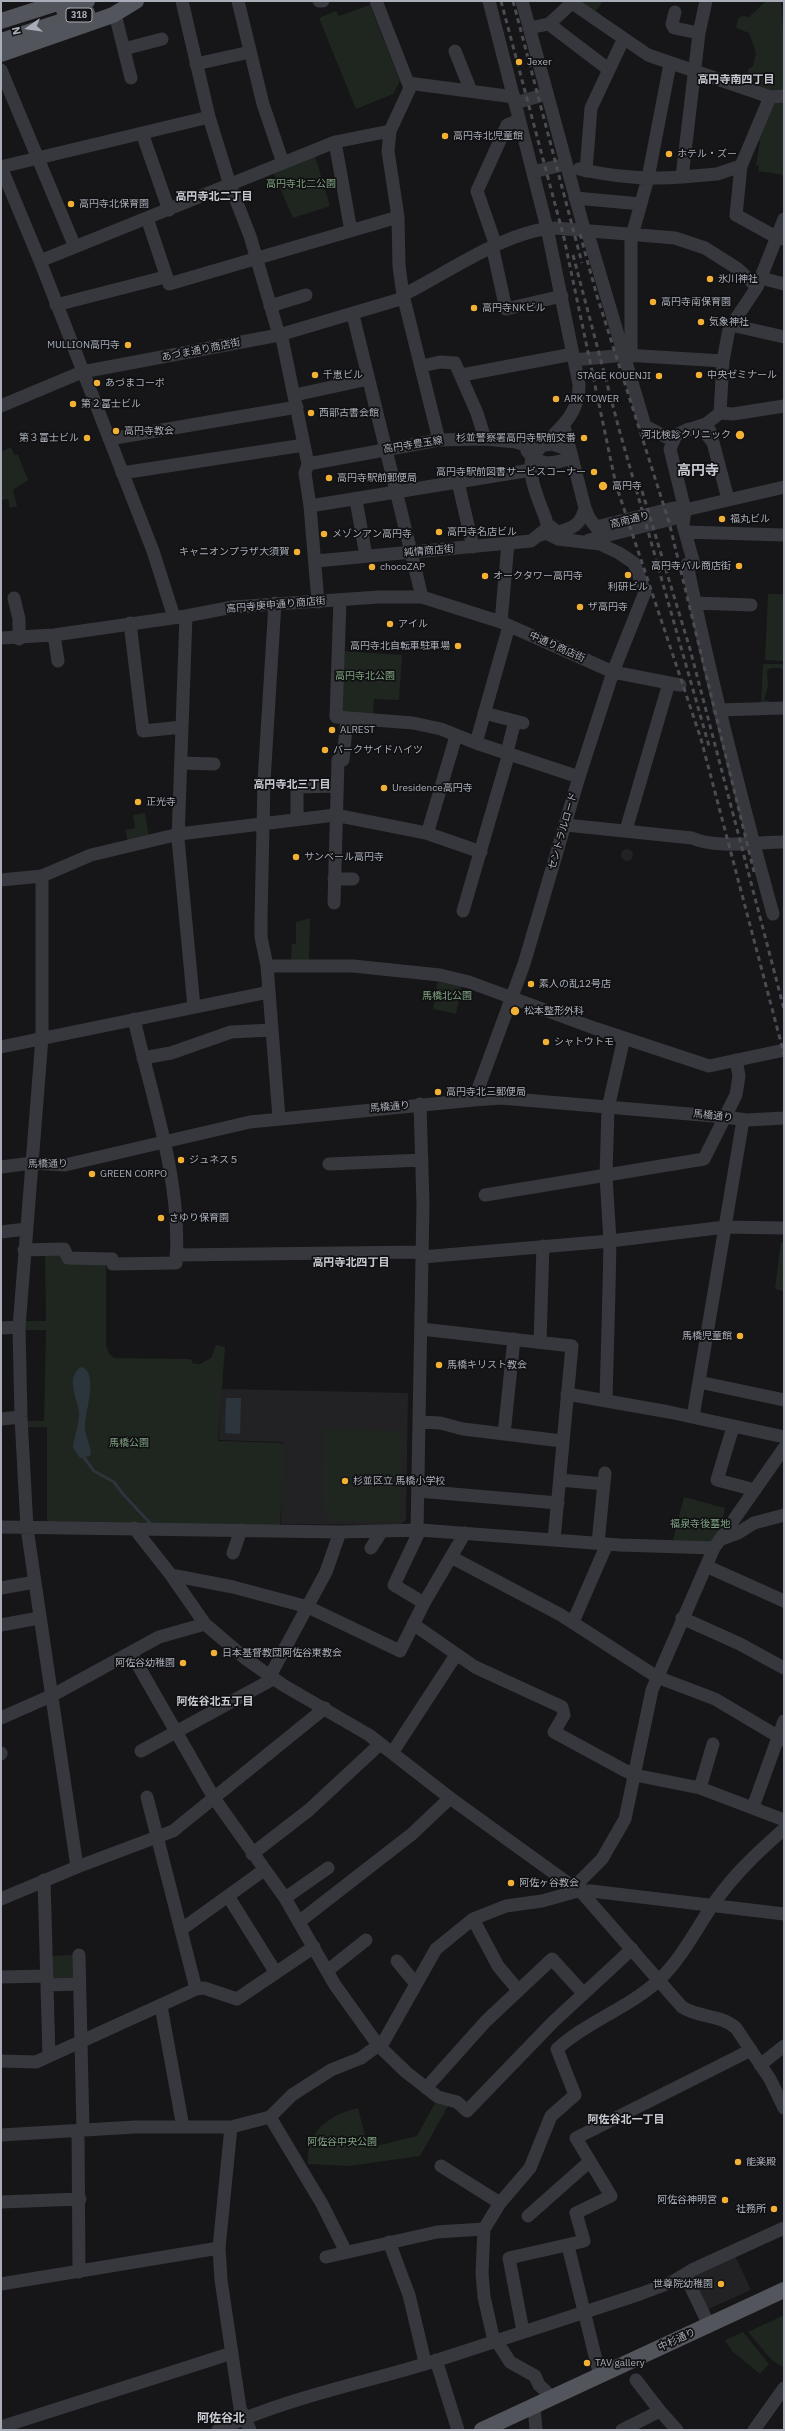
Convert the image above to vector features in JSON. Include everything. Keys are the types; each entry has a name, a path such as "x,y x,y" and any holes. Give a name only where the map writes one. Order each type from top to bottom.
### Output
{"main road":[{"path":"1,21 64,1"},
{"name":"318","path":"1,41 87,1"},
{"name":"318","path":"1,33 26,29 132,1"},
{"path":"1,54 115,14 136,1"},
{"name":"中杉通り","path":"482,2430 784,2290"}],"street":[{"path":"182,1 209,117 230,185 250,236 255,258 279,335 282,338 308,464 305,473 316,560 318,602"},
{"path":"238,1 263,104 283,163"},
{"path":"376,1 408,83 408,94 390,131 388,151 398,217 399,266 404,296 439,440"},
{"path":"489,1 547,228 574,357 579,398 564,426 543,445 532,464"},
{"path":"522,1 575,198 584,229 589,237 628,355 645,426 672,440"},
{"path":"682,177 699,33 706,1"},
{"path":"529,28 549,24 571,2 623,40 648,56 670,64 695,70 770,97 784,96"},
{"path":"675,12 672,24 674,28 699,33"},
{"path":"115,14 131,78"},
{"path":"549,24 608,69"},
{"path":"124,49 162,39"},
{"path":"586,171 591,108 608,69 623,40"},
{"path":"455,51 471,92"},
{"path":"196,64 250,52"},
{"path":"628,355 632,235 648,178 670,64"},
{"path":"1,70 75,247"},
{"path":"408,83 514,100 547,94"},
{"path":"770,97 751,138 741,166 736,215 780,238"},
{"path":"194,1007 178,834 182,727 180,617 82,372 40,261 1,167 209,117"},
{"path":"519,120 507,125 477,191 494,246 506,309 562,296"},
{"path":"40,261 335,142 390,131"},
{"path":"142,133 169,210"},
{"path":"335,142 352,231"},
{"path":"533,172 567,166 599,175 648,178 717,174 741,166"},
{"path":"575,198 641,204"},
{"path":"147,218 165,277 169,284 398,217"},
{"path":"728,499 710,430 717,416 727,338 731,325 759,282 780,238 784,219"},
{"path":"547,228 584,229 632,235 675,238 705,248 759,282 784,284"},
{"name":"あづま通り商店街","path":"1,406 82,372 279,335 353,315 404,296 494,246 547,228"},
{"path":"56,305 165,277"},
{"path":"270,306 306,295"},
{"path":"353,315 422,597"},
{"path":"731,325 784,337"},
{"path":"462,375 574,357 628,355 724,361"},
{"path":"422,366 452,362 455,363 462,375 485,439"},
{"path":"109,439 296,401 368,379"},
{"path":"774,914 753,842 719,710 695,603 687,564 694,564 683,525 685,510 670,449 672,440 681,432 706,424 717,416 784,406"},
{"name":"高南通り","path":"564,426 585,508 592,523 601,527 674,508 685,510 784,487"},
{"path":"689,429 704,431 712,440"},
{"name":"高円寺豊玉線","path":"308,464 439,440 485,439 519,442 531,447 559,445 570,450"},
{"path":"519,442 532,464 548,530 546,533 558,539 577,540"},
{"path":"122,473 304,445"},
{"path":"310,506 356,500 458,482 532,464 551,464 565,460 570,450"},
{"path":"458,482 473,547"},
{"path":"356,500 366,556"},
{"name":"純情商店街","path":"316,560 532,541 548,530 575,527 583,517 585,508"},
{"name":"高南通り","path":"577,540 676,518 685,510"},
{"path":"685,532 784,535"},
{"name":"セントラルロード","path":"474,1100 512,998 566,825 578,777 613,672 644,592 634,563 608,547 577,540"},
{"path":"476,743 505,624 508,543"},
{"name":"高円寺庚申通り商店街","path":"1,638 54,635 180,617 233,607 398,596 422,597 505,624"},
{"path":"14,598 19,619 19,638"},
{"path":"340,600 336,717 413,723 441,729 456,736 578,777"},
{"path":"275,603 264,823 261,937 267,966 279,1118"},
{"path":"695,603 751,605"},
{"path":"130,623 143,731 182,727"},
{"name":"中通り商店街","path":"505,624 613,672 675,684 626,830"},
{"path":"54,635 58,661"},
{"path":"719,710 784,708"},
{"path":"463,911 508,753 519,722 484,713"},
{"path":"334,903 335,815 338,760 343,760 347,718"},
{"path":"426,833 428,831 456,736"},
{"path":"181,763 214,764"},
{"path":"297,819 297,787 337,786"},
{"path":"1,880 42,876 91,855 178,834 335,815 426,833 481,852"},
{"path":"566,825 626,830 725,844 784,842"},
{"path":"42,876 42,1038 19,1327 21,1417 27,1528 39,1618 53,1695 77,1867"},
{"path":"334,879 353,879"},
{"path":"267,966 353,966 440,975 469,982 624,1038 709,1066 784,1050"},
{"path":"1,1047 269,992"},
{"path":"24,1250 64,1249 68,1258 112,1259 113,1264 176,1263 176,1205 164,1142 134,1019"},
{"path":"143,1058 171,1053 231,1032 272,1030"},
{"path":"606,1400 610,1241 606,1176 608,1108 624,1038"},
{"path":"485,1195 704,1159 736,1094 739,1076 736,1060"},
{"name":"馬橋通り","path":"1,1167 32,1163 65,1165 236,1124 279,1118 420,1104 501,1098 608,1108 725,1116 743,1120 784,1118"},
{"path":"420,1104 422,1160 422,1254 418,1491 419,1530 394,1585 424,1603"},
{"path":"693,1417 743,1120"},
{"path":"329,1164 422,1160"},
{"path":"176,1255 422,1254 610,1241 725,1227 784,1228"},
{"path":"1,1232 26,1228"},
{"path":"540,1342 542,1246"},
{"path":"1,1328 19,1327"},
{"path":"421,1329 572,1346 554,1540"},
{"path":"504,1434 514,1339"},
{"path":"699,1382 784,1400"},
{"path":"568,1394 693,1417 784,1437"},
{"path":"1,1419 21,1417"},
{"path":"420,1422 440,1423 463,1429 562,1441"},
{"path":"733,1427 717,1480 755,1490"},
{"path":"578,1891 578,1883 602,1859 625,1819 635,1775 646,1713 657,1677 706,1566 718,1543 784,1448"},
{"path":"560,1480 605,1479 602,1544 573,1622"},
{"path":"418,1491 558,1503"},
{"path":"1,1527 340,1532 419,1530 602,1544 718,1543 754,1523 784,1515"},
{"path":"134,1528 171,1575 205,1624 272,1677 325,1708 380,1744 450,1798 583,1894 682,2007 697,2014 714,2016 730,2023 751,2050 784,2108"},
{"path":"233,1553 241,1530"},
{"path":"371,1548 382,1531"},
{"path":"142,1751 272,1677 326,1572 340,1532"},
{"path":"171,1575 233,1587 308,1607 400,1651 424,1603 465,1533"},
{"path":"451,1557 515,1589 573,1622 657,1677 715,1699 781,1739"},
{"path":"706,1566 783,1597"},
{"path":"1,1588 35,1582"},
{"path":"1,1625 39,1618"},
{"path":"682,1618 740,1644 784,1668"},
{"path":"1,1718 53,1695 159,1637 205,1624"},
{"path":"413,1624 456,1655 496,1677 562,1707 564,1715 554,1732 635,1775 700,1788 784,1820"},
{"path":"131,1653 214,1798 300,1921 327,1972 378,2045 438,2097 457,2102 467,2111 583,1993 632,1949"},
{"path":"392,1753 456,1655"},
{"path":"1,1899 77,1867 157,1839 183,1824 325,1708"},
{"path":"753,1807 781,1739 784,1721"},
{"path":"252,1854 309,1810 380,1744"},
{"path":"700,1788 713,1744"},
{"path":"147,1797 196,1988"},
{"path":"300,1921 412,1834 450,1798"},
{"path":"552,2397 539,2385 535,2376 510,2362 495,2341 484,2297 482,2273 484,2229 500,2204 530,2168 551,2116 575,2095 557,2049 593,2022 637,1998 659,1980 686,1947 712,1906 741,1868 784,1829"},
{"path":"285,1898 328,1868"},
{"path":"182,1929 264,1870"},
{"path":"44,1880 49,2056"},
{"path":"1,2135 81,2130 231,2127 270,2117 292,2095 332,2070 361,2058 384,2041 436,1948 473,1919 506,1906 542,1901 578,1891 784,1914"},
{"path":"228,1896 276,1973"},
{"path":"473,1919 498,1966 518,1990"},
{"path":"327,1972 366,1940"},
{"path":"1,2061 36,2062 160,2006 196,1988 204,1988 237,1999 314,1947"},
{"path":"79,1955 81,2041 79,2272"},
{"path":"426,2088 486,2021 552,1959 583,1993"},
{"path":"397,1960 416,1984"},
{"path":"1,1978 47,1980 79,1984"},
{"path":"160,2006 182,2127"},
{"path":"760,2065 784,2046"},
{"path":"523,2331 509,2258 580,2243 584,2239 576,2213 611,2196 589,2162 576,2138 751,2050"},
{"path":"270,2117 322,2204 346,2252"},
{"path":"231,2127 219,2248 221,2289 243,2418 250,2430"},
{"path":"528,2216 589,2162"},
{"path":"441,2166 500,2204"},
{"path":"1,2202 80,2199"},
{"path":"218,2430 243,2418 431,2361 640,2294 685,2275 784,2228"},
{"path":"326,2257 437,2232 484,2229"},
{"path":"389,2242 409,2295 431,2361 458,2430"},
{"path":"568,2246 600,2376"},
{"path":"1,2284 219,2248"},
{"path":"685,2275 709,2325"},
{"path":"1,2427 232,2353"},
{"path":"636,2380 677,2430"},
{"path":"754,2430 784,2388"},
{"path":"534,2406 536,2430"},
{"path":"622,2430 660,2411"}],"shaded area":[{"path":"627,849 631,851 633,855 631,859 627,861 623,859 621,855 623,851"},
{"path":"81,1367 87,1371 90,1377 90,1394 85,1426 91,1453 90,1456 80,1458 73,1448 78,1425 79,1411 73,1388 73,1382 76,1372"},
{"name":"杉並区立 馬橋小学校","path":"221,1389 408,1393 406,1520 400,1525 281,1524 283,1442 219,1440"},
{"path":"226,1398 241,1398 240,1434 225,1433"},
{"name":"世尊院幼稚園","path":"735,2256 751,2290 706,2310 691,2279 693,2274"}],"green space":[{"path":"580,1 603,1 593,15"},
{"path":"766,1 781,1 784,41 784,92 768,92 758,90 749,86 746,82 748,69 753,66 756,53 749,33 736,28 738,19 742,16 749,17"},
{"path":"370,5 400,81 393,94 356,109 319,18 336,11 339,16"},
{"path":"784,99 784,175 758,171 759,166 756,165 760,141 754,141 774,100"},
{"name":"高円寺北二公園","path":"315,156 330,206 293,218 273,172"},
{"path":"11,447 14,455 18,455 28,480 13,490 17,506 10,508 8,499 1,500 1,452"},
{"path":"768,594 784,594 784,661 765,660"},
{"name":"高円寺北公園","path":"342,651 402,655 399,700 374,699 373,717 340,715"},
{"path":"763,664 784,664 784,670 779,668 770,668 767,671 768,686 764,700 770,701 770,704 761,704"},
{"path":"145,813 149,837 128,841 125,830 135,828 133,815"},
{"path":"310,918 309,961 291,961 292,944 296,944 296,922"},
{"name":"馬橋北公園","path":"438,979 462,983 456,1014 433,1009"},
{"path":"781,1242 784,1243 784,1291 775,1289"},
{"name":"馬橋公園","path":"45,1254 59,1254 106,1264 106,1345 109,1354 114,1358 190,1359 193,1362 191,1363 200,1364 211,1358 216,1345 225,1347 218,1441 282,1443 285,1447 280,1526 47,1523 47,1427 26,1427 26,1421 44,1421 46,1330 23,1330 24,1321 46,1321"},
{"path":"324,1430 402,1431 400,1522 331,1521 331,1517 322,1507"},
{"name":"福泉寺後墓地","path":"684,1497 725,1508 719,1535 710,1546 672,1544"},
{"path":"76,1955 77,1982 50,1982 49,1956"},
{"name":"阿佐谷中央公園","path":"435,2103 448,2106 420,2156 349,2166 308,2164 308,2152 315,2134 321,2126 338,2115 358,2108 368,2148 417,2136"},
{"path":"784,2315 784,2368 772,2360 748,2332"},
{"path":"743,2332 769,2364 760,2374 732,2351 725,2340"}],"waterway":[{"path":"82,1455 94,1471 114,1482 122,1493 150,1523"}],"railway":[{"path":"501,1 564,238 616,485 701,739 784,1054"},
{"path":"513,1 582,263"},
{"path":"580,234 597,296 669,522 754,872"},
{"path":"573,255 619,429 709,746"},
{"path":"642,491 690,649 784,1009"}],"place":[{"name":"Jexer","path":"519,62"},
{"name":"高円寺北児童館","path":"445,136"},
{"name":"ホテル・ズー","path":"669,154"},
{"name":"高円寺北保育園","path":"71,204"},
{"name":"氷川神社","path":"710,279"},
{"name":"高円寺南保育園","path":"653,302"},
{"name":"高円寺NKビル","path":"474,308"},
{"name":"気象神社","path":"701,322"},
{"name":"MULLION高円寺","path":"128,345"},
{"name":"千恵ビル","path":"315,375"},
{"name":"中央ゼミナール","path":"699,375"},
{"name":"STAGE KOUENJI","path":"659,376"},
{"name":"あづまコーポ","path":"97,383"},
{"name":"ARK TOWER","path":"556,399"},
{"name":"第２富士ビル","path":"73,404"},
{"name":"西部古書会館","path":"311,413"},
{"name":"高円寺教会","path":"116,431"},
{"name":"河北検診クリニック","path":"740,435"},
{"name":"第３富士ビル","path":"87,438"},
{"name":"杉並警察署高円寺駅前交番","path":"584,438"},
{"name":"高円寺駅前図書サービスコーナー","path":"594,472"},
{"name":"高円寺駅前郵便局","path":"329,478"},
{"name":"高円寺","path":"603,486"},
{"name":"福丸ビル","path":"722,519"},
{"name":"高円寺名店ビル","path":"439,532"},
{"name":"メゾンアン高円寺","path":"324,534"},
{"name":"キャニオンプラザ大須賀","path":"297,552"},
{"name":"高円寺パル商店街","path":"739,566"},
{"name":"chocoZAP","path":"372,567"},
{"name":"利研ビル","path":"628,575"},
{"name":"オークタワー高円寺","path":"485,576"},
{"name":"ザ高円寺","path":"580,607"},
{"name":"アイル","path":"390,624"},
{"name":"高円寺北自転車駐車場","path":"458,646"},
{"name":"ALREST","path":"332,730"},
{"name":"パークサイドハイツ","path":"325,750"},
{"name":"Uresidence高円寺","path":"384,788"},
{"name":"正光寺","path":"138,802"},
{"name":"サンベール高円寺","path":"296,857"},
{"name":"素人の乱12号店","path":"531,984"},
{"name":"松本整形外科","path":"515,1011"},
{"name":"シャトウトモ","path":"546,1042"},
{"name":"高円寺北三郵便局","path":"438,1092"},
{"name":"ジュネス５","path":"181,1160"},
{"name":"GREEN CORPO","path":"92,1174"},
{"name":"さゆり保育園","path":"161,1218"},
{"name":"馬橋児童館","path":"740,1336"},
{"name":"馬橋キリスト教会","path":"439,1365"},
{"name":"杉並区立 馬橋小学校","path":"345,1481"},
{"name":"日本基督教団阿佐谷東教会","path":"214,1653"},
{"name":"阿佐谷幼稚園","path":"183,1663"},
{"name":"阿佐ヶ谷教会","path":"511,1883"},
{"name":"能楽殿","path":"738,2162"},
{"name":"阿佐谷神明宮","path":"725,2200"},
{"name":"社務所","path":"774,2209"},
{"name":"世尊院幼稚園","path":"721,2284"},
{"name":"TAV gallery","path":"587,2363"}],"district":[{"name":"高円寺南四丁目","path":"736,80"},
{"name":"高円寺北二丁目","path":"214,197"},
{"name":"高円寺","path":"698,471"},
{"name":"高円寺北三丁目","path":"292,785"},
{"name":"高円寺北四丁目","path":"351,1263"},
{"name":"阿佐谷北五丁目","path":"215,1702"},
{"name":"阿佐谷北一丁目","path":"626,2120"},
{"name":"阿佐谷北","path":"221,2419"}]}
